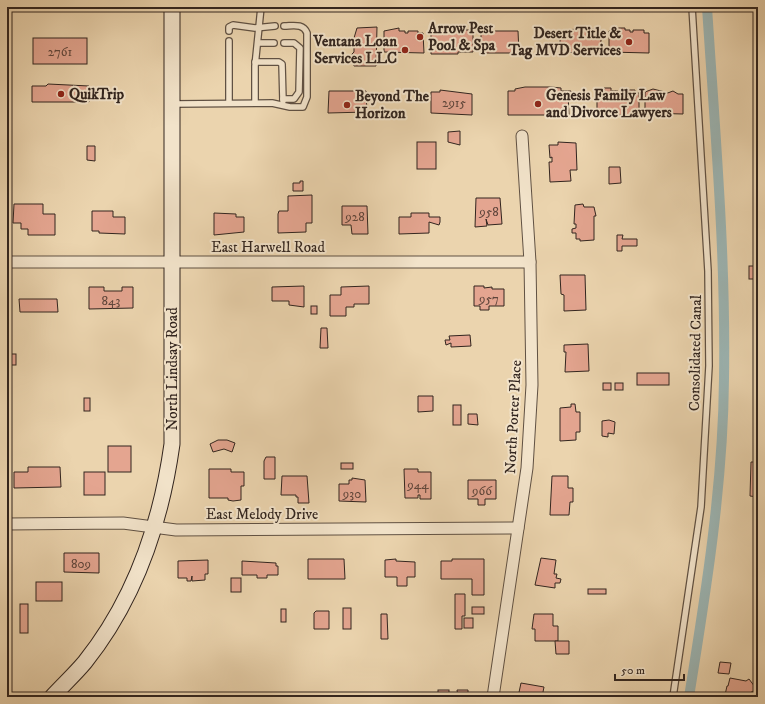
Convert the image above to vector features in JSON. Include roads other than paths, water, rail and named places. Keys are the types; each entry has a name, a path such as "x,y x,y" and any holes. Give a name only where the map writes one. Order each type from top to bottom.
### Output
{"main road":[{"name":"North Lindsay Road","path":"52,697 85,662 110,626 128,595 143,563 166,488 172,444 172,7"}],"street":[{"name":"North Porter Place","path":"493,697 527,468 531,393 530,262 522,136"},
{"name":"East Harwell Road","path":"7,262 530,262"},
{"name":"East Melody Drive","path":"7,524 123,523 176,530 518,528"}],"lane":[{"path":"255,102 256,62 261,7"},
{"name":"Consolidated Canal","path":"673,697 701,507 709,366 708,271 692,7"},
{"path":"228,31 228,27 233,25 256,28 260,26 275,26"},
{"path":"173,104 272,102 283,105 303,107 307,97 307,34 305,29 300,26 284,26"},
{"path":"229,41 229,102"},
{"path":"258,43 274,43"},
{"path":"283,99 294,99 299,92 300,48 294,43 284,43"},
{"path":"256,62 279,62 282,64 283,105"}],"waterway":[{"path":"689,697 702,618 717,499 723,419 724,332 722,240 707,7"}],"place":[{"name":"Arrow Pest Pool & Spa","path":"420,37"},
{"name":"Desert Title & Tag MVD Services","path":"629,42"},
{"name":"Ventana Loan Services LLC","path":"405,50"},
{"name":"QuikTrip","path":"61,94"},
{"name":"Genesis Family Law and Divorce Lawyers","path":"538,104"},
{"name":"Beyond The Horizon","path":"347,105"}]}
